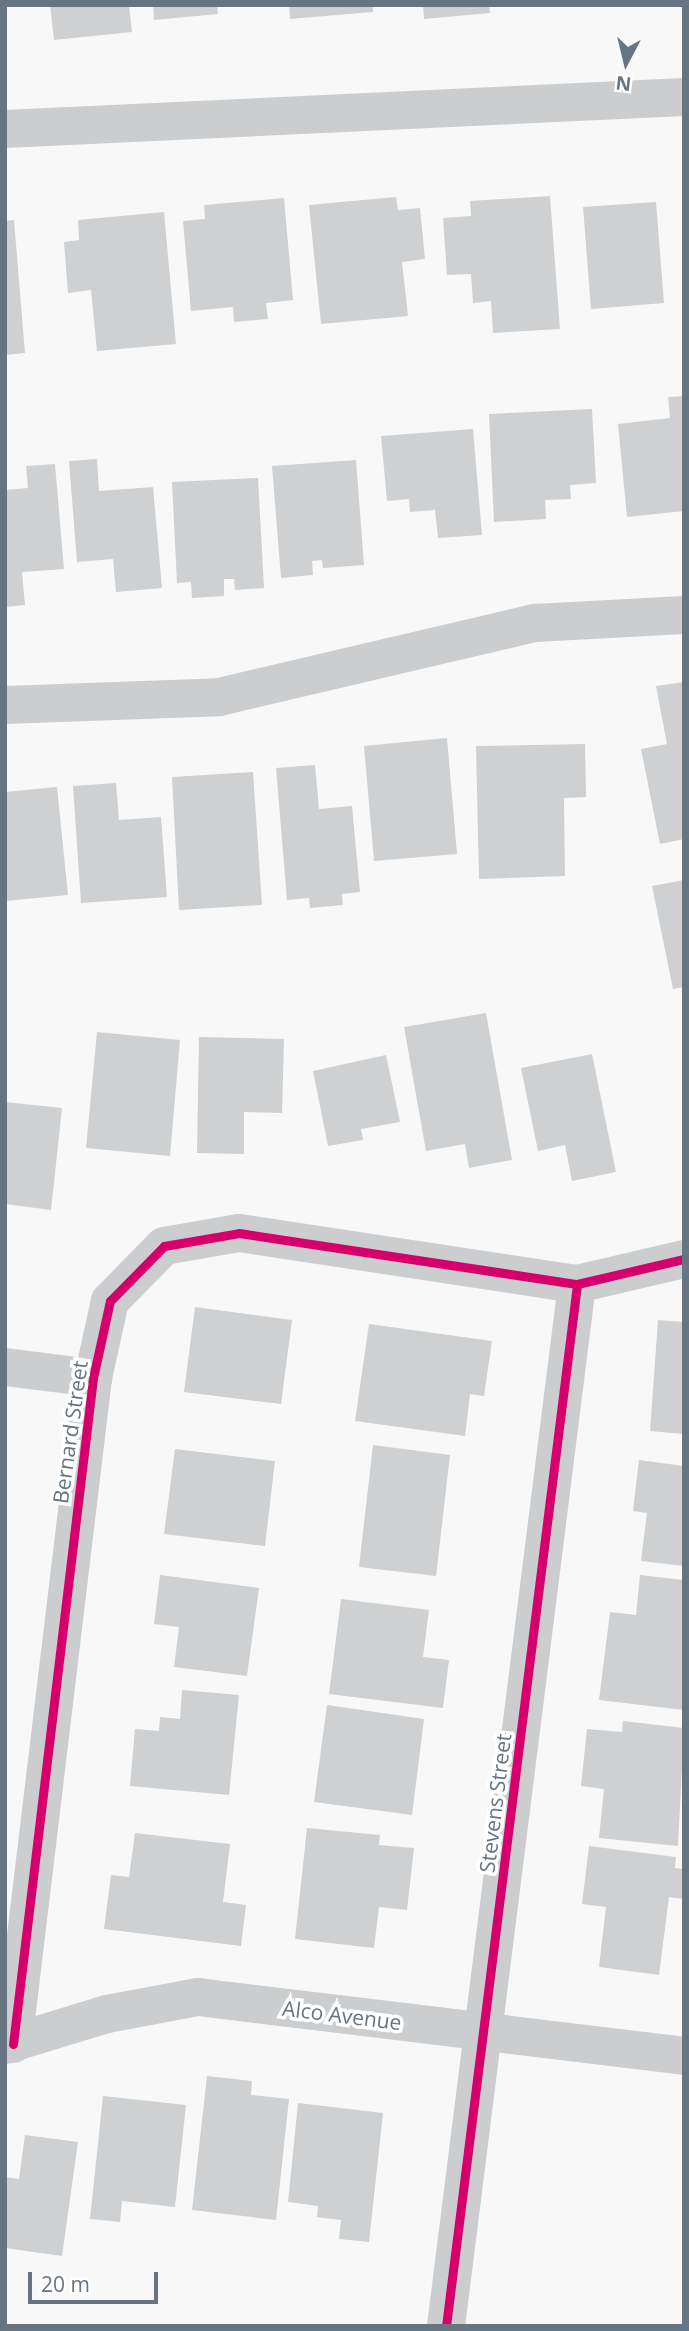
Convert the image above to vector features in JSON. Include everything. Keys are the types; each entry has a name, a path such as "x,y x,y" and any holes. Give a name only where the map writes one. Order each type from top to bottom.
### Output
{"street":[{"path":"5,129 684,96"},
{"path":"5,705 219,697 535,623 684,615"},
{"name":"Bernard Street","path":"9,2045 93,1378 110,1301 164,1246 239,1233 577,1284 684,1259"},
{"name":"Stevens Street","path":"446,2326 577,1284"},
{"path":"5,1367 93,1378"},
{"name":"Alco Avenue","path":"9,2045 107,2014 198,1997 484,2034 684,2056"}],"building":[{"path":"50,5 129,5 132,32 54,40"},
{"path":"153,5 217,5 218,14 154,20"},
{"path":"289,5 373,5 373,12 290,19"},
{"path":"423,5 489,5 490,13 424,19"},
{"path":"550,196 560,329 493,333 491,301 473,303 471,274 447,275 443,218 471,216 470,201"},
{"path":"396,197 398,210 420,208 425,259 402,262 408,316 321,324 309,205"},
{"path":"284,198 293,300 266,303 268,319 234,322 233,307 191,311 183,221 205,219 204,205"},
{"path":"656,202 664,303 591,309 583,207"},
{"path":"164,212 176,344 97,351 91,290 68,293 64,242 79,240 78,220"},
{"path":"14,220 25,353 5,355 5,221"},
{"path":"684,396 684,511 627,517 618,424 670,418 668,397"},
{"path":"592,409 596,483 570,485 571,499 545,500 546,519 494,522 489,414"},
{"path":"473,429 482,535 438,538 435,510 410,512 409,499 387,501 381,436"},
{"path":"97,459 99,491 153,487 162,588 116,592 113,559 77,562 69,461"},
{"path":"356,460 364,565 323,568 322,560 312,561 313,575 281,578 272,466"},
{"path":"55,464 64,569 22,572 25,605 5,607 5,490 28,488 26,466"},
{"path":"258,478 264,588 235,590 234,579 224,579 224,596 192,598 191,582 177,583 172,482"},
{"path":"684,682 684,839 660,844 641,749 667,744 656,686"},
{"path":"447,738 457,854 374,861 364,746"},
{"path":"585,744 586,797 564,798 565,876 479,879 476,746"},
{"path":"315,765 319,809 352,806 360,892 342,894 343,905 310,908 309,898 287,900 276,768"},
{"path":"253,772 262,905 179,910 172,777"},
{"path":"116,783 119,820 161,817 167,897 81,903 73,786"},
{"path":"57,787 68,895 5,901 5,792"},
{"path":"684,880 684,987 673,989 652,886"},
{"path":"486,1013 512,1160 469,1168 465,1144 426,1151 404,1027"},
{"path":"97,1032 180,1040 170,1156 86,1148"},
{"path":"199,1037 284,1039 282,1113 244,1112 244,1154 197,1153"},
{"path":"592,1054 616,1172 572,1181 565,1145 538,1151 521,1068"},
{"path":"386,1055 400,1122 361,1129 363,1140 328,1146 313,1071"},
{"path":"5,1102 62,1108 51,1210 5,1204"},
{"path":"195,1307 292,1320 281,1404 184,1392"},
{"path":"658,1320 684,1322 684,1434 650,1431"},
{"path":"369,1324 492,1341 484,1396 470,1394 465,1436 355,1421"},
{"path":"373,1445 450,1455 436,1576 359,1567"},
{"path":"175,1449 275,1461 265,1546 164,1534"},
{"path":"639,1460 684,1466 684,1566 641,1561 647,1513 633,1511"},
{"path":"160,1575 259,1588 247,1676 174,1667 179,1627 154,1624"},
{"path":"640,1575 684,1580 684,1710 599,1700 610,1612 636,1615"},
{"path":"341,1599 429,1610 423,1657 449,1660 443,1708 329,1694"},
{"path":"182,1690 239,1695 229,1795 130,1786 135,1729 159,1731 160,1717 180,1719"},
{"path":"327,1705 424,1719 412,1815 314,1802"},
{"path":"623,1721 684,1728 678,1846 599,1838 604,1789 581,1786 587,1729 622,1732"},
{"path":"307,1828 380,1835 379,1845 414,1848 407,1910 379,1907 374,1948 295,1939"},
{"path":"135,1833 230,1844 223,1902 246,1905 241,1946 104,1929 111,1875 129,1877"},
{"path":"589,1846 676,1857 675,1868 684,1869 684,1899 669,1897 659,1975 599,1967 606,1907 582,1904"},
{"path":"207,2076 252,2081 251,2095 289,2099 276,2220 192,2210"},
{"path":"103,2096 186,2105 175,2207 122,2201 120,2222 90,2219"},
{"path":"298,2103 383,2113 369,2242 339,2239 341,2220 317,2217 318,2206 288,2202"},
{"path":"25,2135 78,2142 62,2256 5,2248 5,2177 19,2179"}],"cycle path":[{"path":"13,2044 93,1378 110,1301 164,1246 239,1233 577,1284 684,1259"},
{"path":"446,2326 577,1284"}]}
